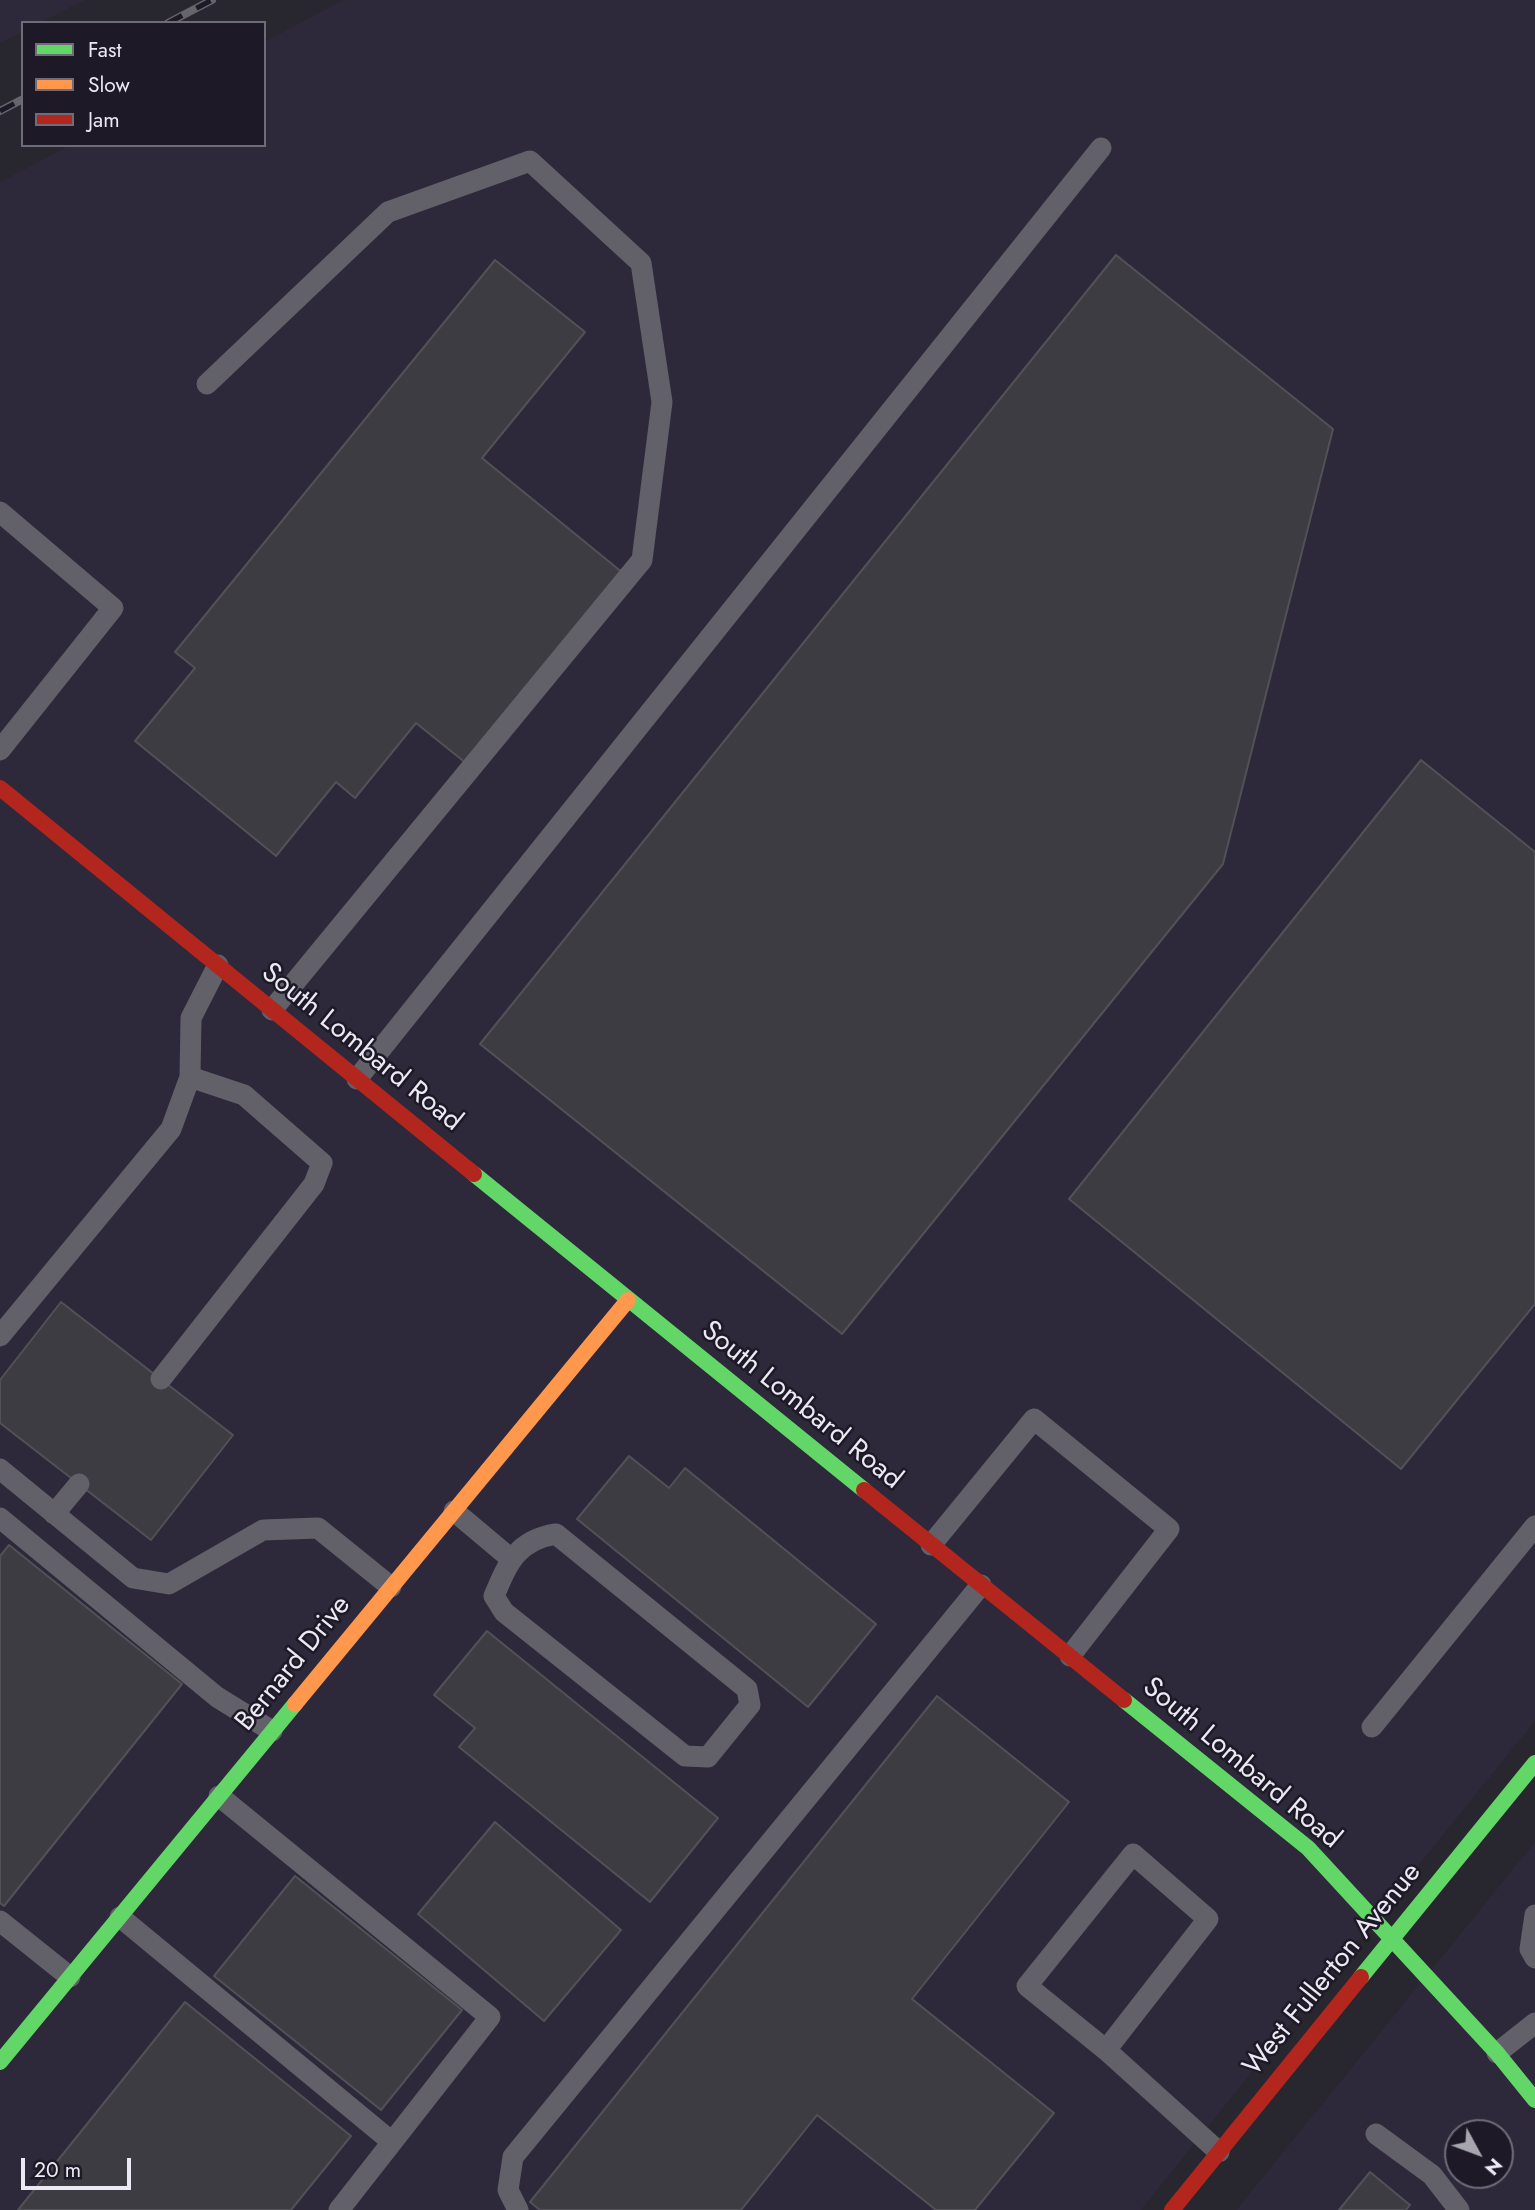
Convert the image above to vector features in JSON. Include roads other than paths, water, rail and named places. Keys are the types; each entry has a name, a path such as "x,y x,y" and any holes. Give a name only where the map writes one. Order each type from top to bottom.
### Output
{"street":[{"name":"South Lombard Road","path":"2,792 1308,1848 1497,2053 1535,2100"},
{"name":"Bernard Drive","path":"0,2062 628,1300"},
{"name":"West Fullerton Avenue","path":"1172,2210 1535,1763"}],"lane":[{"path":"357,1079 1101,148"},
{"path":"207,384 388,212 530,162 641,263 662,402 642,560 272,1010"},
{"path":"0,512 113,608 0,750"},
{"path":"0,1336 171,1129 190,1077 191,1018 218,965"},
{"path":"161,1379 314,1184 322,1163 244,1095 190,1077"},
{"path":"931,1545 1034,1419 1169,1529 1070,1656"},
{"path":"0,1469 133,1578 169,1584 263,1530 318,1528 391,1587"},
{"path":"54,1514 79,1484"},
{"path":"454,1511 510,1558"},
{"path":"0,1518 217,1697 272,1731"},
{"path":"1372,1727 1535,1526"},
{"path":"556,1534 747,1689 750,1705 708,1757 685,1756 504,1612 494,1596 510,1558 541,1537 556,1534"},
{"path":"518,2210 508,2190 513,2157 981,1585"},
{"path":"219,1796 490,2017 339,2210"},
{"path":"1106,2050 1208,1919 1133,1854 1027,1986 1106,2050 1219,2152"},
{"path":"1535,1915 1530,1949 1535,1958"},
{"path":"120,1917 392,2141"},
{"path":"0,1921 70,1977"},
{"path":"1497,2053 1535,2022"},
{"path":"1376,2134 1432,2175 1459,2210"}],"railway":[{"path":"172,21 212,0"},
{"path":"0,111 21,100"}]}
